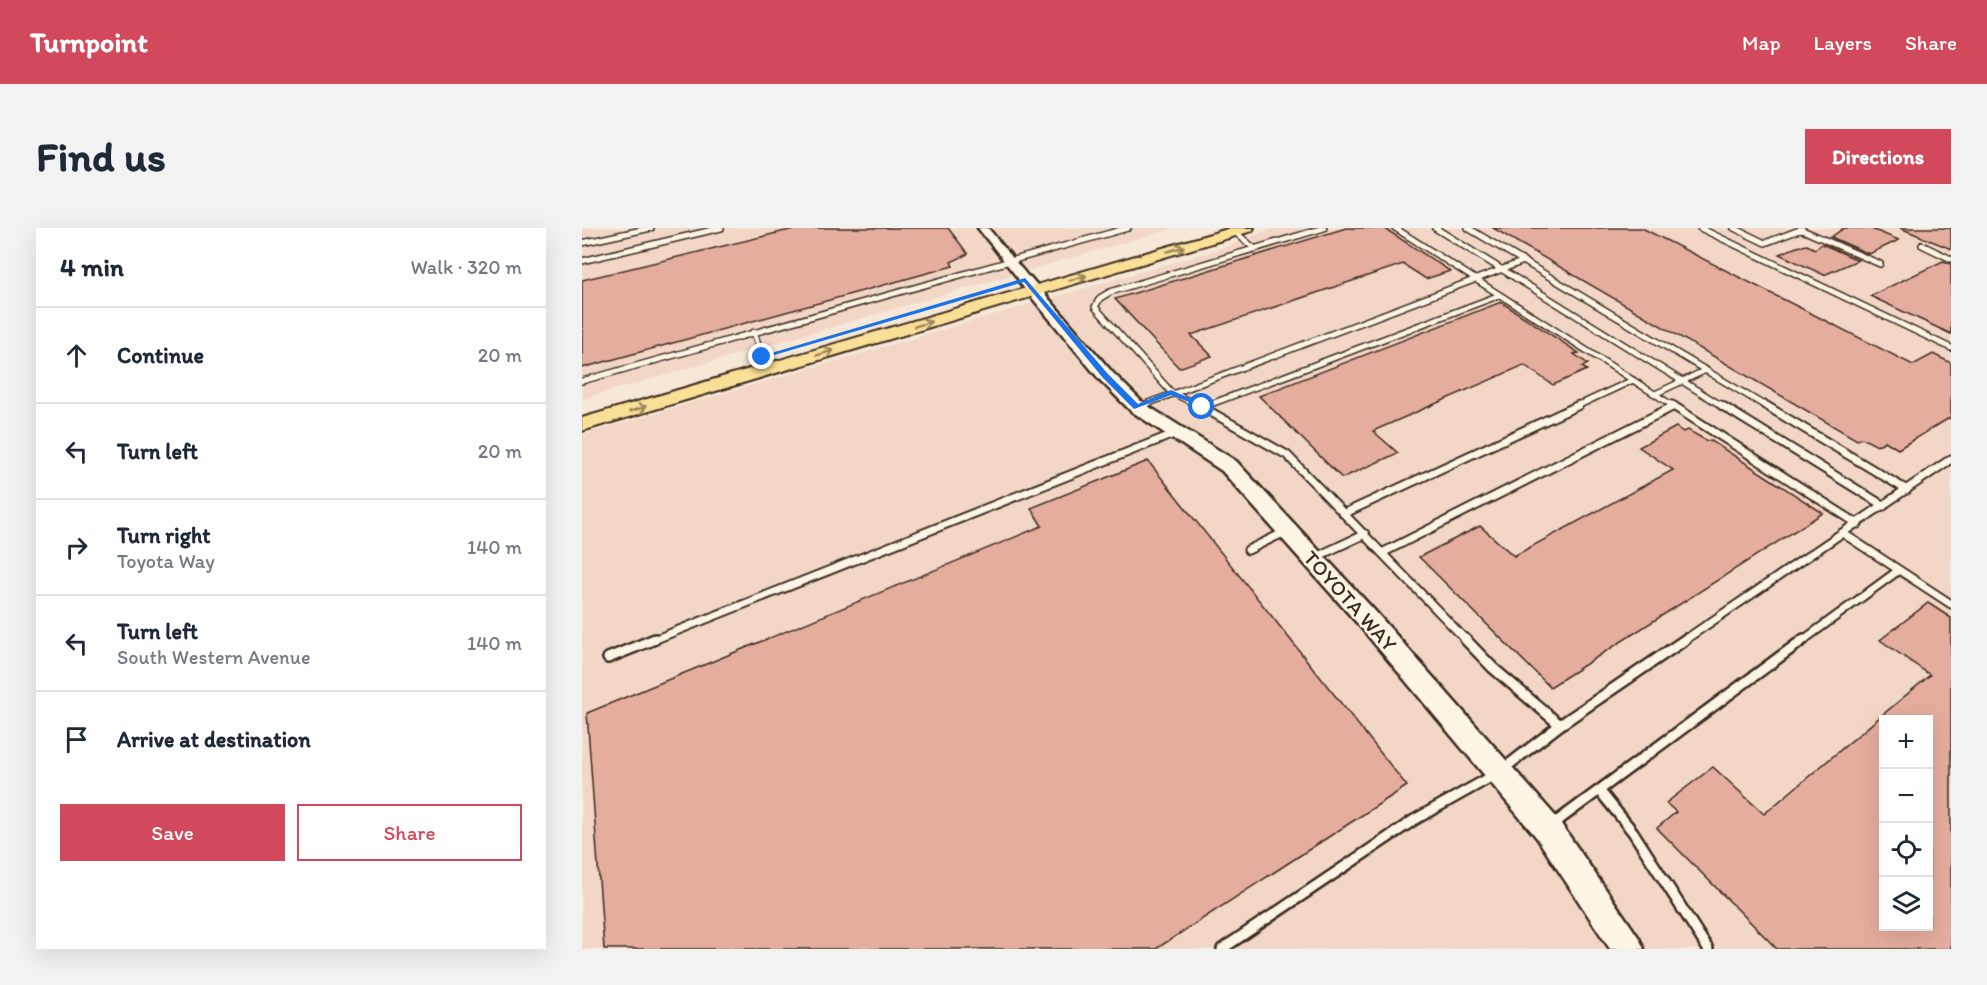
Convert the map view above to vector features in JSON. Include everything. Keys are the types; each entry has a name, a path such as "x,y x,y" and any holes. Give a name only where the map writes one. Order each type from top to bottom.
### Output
{"main road":[{"path":"582,425 1030,285 1202,228"},
{"path":"582,409 762,357 1241,230"}],"street":[{"path":"984,228 1030,285"},
{"name":"TOYOTA WAY","path":"1030,285 1106,376 1137,407 1229,466 1366,617 1547,828 1628,949"}],"lane":[{"path":"582,243 651,228"},
{"path":"582,261 721,228"},
{"path":"582,381 1128,228"},
{"path":"1324,228 1110,292 1100,298 1095,307 1171,392 1287,455 1493,668 1560,725"},
{"path":"1395,228 1858,524"},
{"path":"1435,228 1884,506"},
{"path":"1468,228 1907,489"},
{"path":"1700,228 1951,348"},
{"path":"1734,228 1765,243 1801,229 1880,264"},
{"path":"1741,231 1749,228"},
{"path":"1241,230 1255,249"},
{"path":"1922,245 1951,260"},
{"path":"1137,407 1171,392 1524,261"},
{"path":"1202,407 1500,295"},
{"path":"754,332 762,357"},
{"path":"1656,394 1706,370"},
{"path":"1345,513 1633,380"},
{"path":"1382,553 1674,406"},
{"path":"608,658 1177,432"},
{"path":"1222,949 1414,820 1498,773 1560,725 1844,534 1951,459"},
{"path":"1248,550 1287,531"},
{"path":"1313,559 1365,534"},
{"path":"1844,534 1951,604"},
{"path":"1547,828 1899,570"},
{"path":"1599,790 1632,832 1708,949"}],"shaded area":[{"path":"582,228 1174,228 582,399"},
{"path":"1274,228 1951,228 1951,949 582,949 582,435 1223,248"}],"building":[{"path":"798,228 948,228 968,254 951,262 953,266 582,368 582,280"},
{"path":"1346,228 1384,228 1450,271 1426,279 1403,264 1191,335 1212,356 1179,368 1115,299"},
{"path":"1493,228 1642,228 1913,365 1933,354 1951,363 1951,417 1898,449 1885,441 1877,446 1862,438 1857,440"},
{"path":"1844,228 1869,228 1899,240 1869,254 1831,237"},
{"path":"1900,228 1951,228 1951,249"},
{"path":"1822,244 1858,260 1824,275 1779,254 1807,245 1815,249"},
{"path":"1943,261 1951,264 1951,334 1870,296"},
{"path":"1501,302 1579,353 1574,354 1588,364 1582,367 1587,370 1553,385 1524,365 1373,431 1398,453 1342,478 1259,396"},
{"path":"1676,427 1683,432 1688,430 1707,441 1710,440 1823,513 1550,687 1419,557 1480,526 1514,556 1673,470 1639,447"},
{"path":"1148,461 1407,786 1156,949 604,949 587,713 1042,526 1031,508"},
{"path":"1928,603 1951,618 1951,949 1777,949 1657,828 1676,812 1666,803 1713,767 1764,814 1879,718 1879,931 1933,931 1933,715 1882,715 1930,675 1880,640"}],"route":[{"path":"762,357 1025,280 1106,376 1137,407 1171,392 1202,407"}]}
